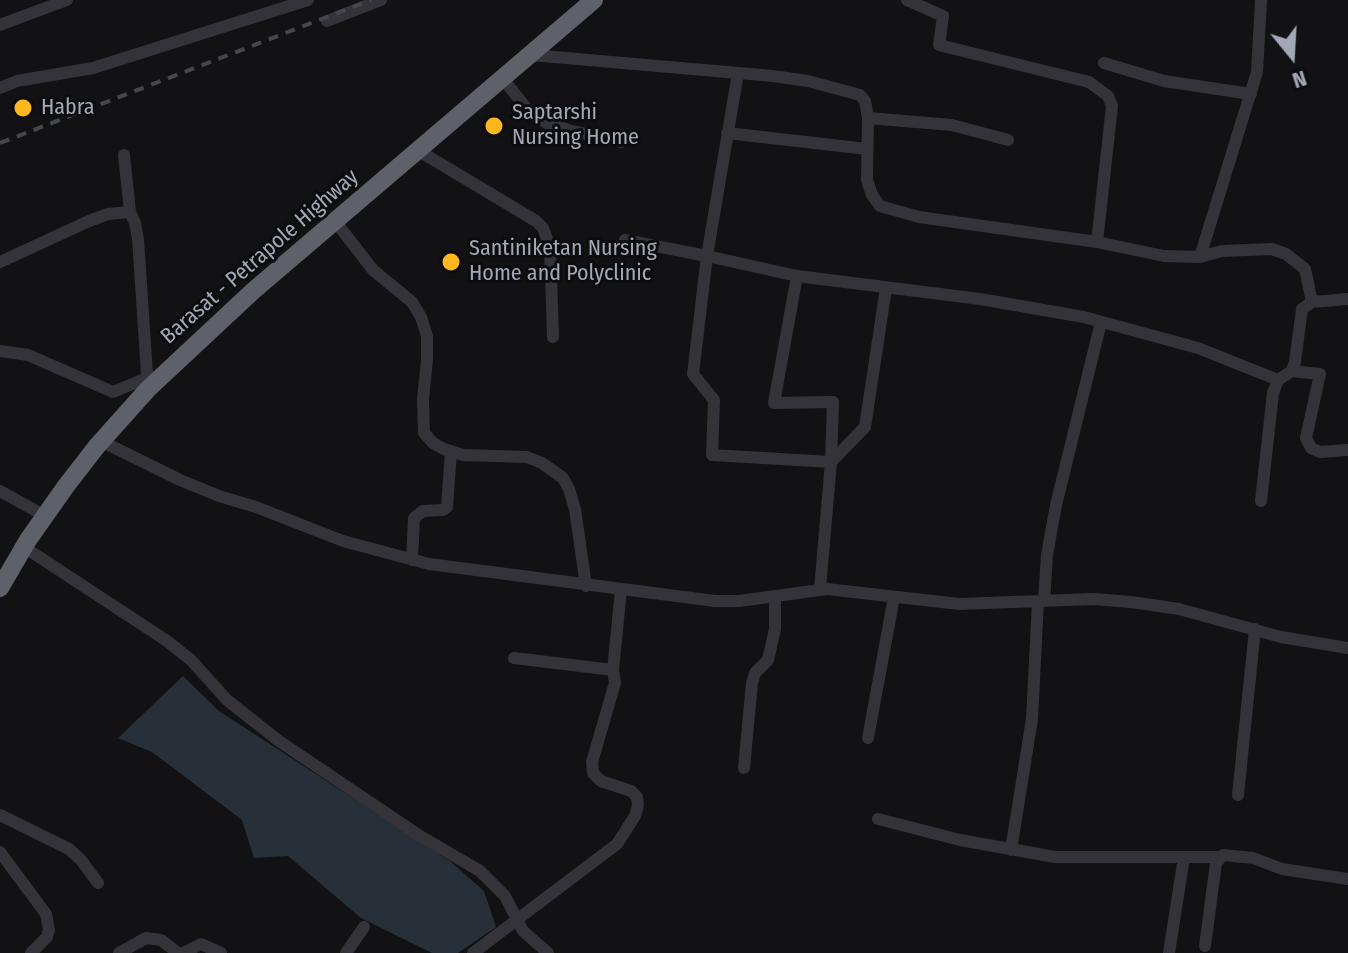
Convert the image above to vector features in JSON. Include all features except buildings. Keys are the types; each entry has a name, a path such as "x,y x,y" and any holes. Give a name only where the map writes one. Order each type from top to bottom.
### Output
{"highway":[{"name":"Barasat - Petrapole Highway","path":"0,588 45,516 148,383 594,0"}],"street":[{"path":"0,25 67,0"},
{"path":"0,88 47,75 93,68 308,0"},
{"path":"327,21 381,0"},
{"path":"907,0 943,16 939,45 1089,82 1108,96 1112,106 1097,242"},
{"path":"1200,257 1251,94 1260,43 1261,0"},
{"path":"531,55 808,81 860,95 865,101 868,118 867,180 880,206 919,217 1097,242 1164,256 1200,257 1222,251 1272,249 1286,254 1305,269 1312,302"},
{"path":"1104,63 1164,81 1251,94"},
{"path":"738,73 707,256 693,374 714,400 712,455 831,462 865,427 886,288"},
{"path":"503,79 531,114 547,123 621,142"},
{"path":"868,118 952,125 1008,140"},
{"path":"727,133 867,149"},
{"path":"419,151 543,228 550,247 553,337"},
{"path":"0,351 28,355 113,392 148,383 138,239 130,212 124,155"},
{"path":"0,262 89,221 108,214 130,212"},
{"path":"335,221 373,270 412,302 421,317 427,336 424,433 433,443 463,455 527,457 563,478 575,509 586,586"},
{"path":"625,240 797,276 1043,308 1198,348 1278,380"},
{"path":"797,276 774,403 833,402 820,589"},
{"path":"1292,371 1302,309 1312,302 1348,299"},
{"path":"1011,850 1029,748 1047,555 1056,505 1101,322"},
{"path":"1261,501 1273,393 1278,380 1292,371 1320,374 1306,438 1311,448 1320,452 1348,450"},
{"path":"101,441 206,491 343,541 412,560 586,586 715,601 820,589 959,604 1094,599 1179,609 1281,637 1348,648"},
{"path":"412,560 414,518 423,511 447,507 451,451"},
{"path":"0,491 45,516"},
{"path":"24,547 167,641 191,660 227,700 304,758 420,836 480,871 505,896 523,931 548,953"},
{"path":"473,953 617,844 635,816 637,797 631,791 601,781 593,773 592,762 615,683 613,670 621,590"},
{"path":"744,768 752,683 758,669 768,660 775,629 775,596"},
{"path":"868,738 894,597"},
{"path":"1238,795 1255,629"},
{"path":"514,658 613,670"},
{"path":"0,815 76,853 98,883"},
{"path":"878,819 960,840 1055,857 1240,856 1282,869 1348,879"},
{"path":"0,852 46,914 47,937 31,953"},
{"path":"1169,953 1184,857"},
{"path":"1205,946 1219,857"},
{"path":"346,953 364,927"},
{"path":"119,953 137,941 154,938 181,953 201,944 221,953"}],"shaded area":[{"path":"183,676 219,711 451,862 484,891 496,927 458,953 432,953 361,918 288,856 254,858 242,820 152,752 118,738"}],"railway":[{"path":"0,143 371,0"}],"place":[{"name":"Habra","path":"23,108"},
{"name":"Saptarshi Nursing Home","path":"494,126"},
{"name":"Santiniketan Nursing Home and Polyclinic","path":"451,262"}]}
